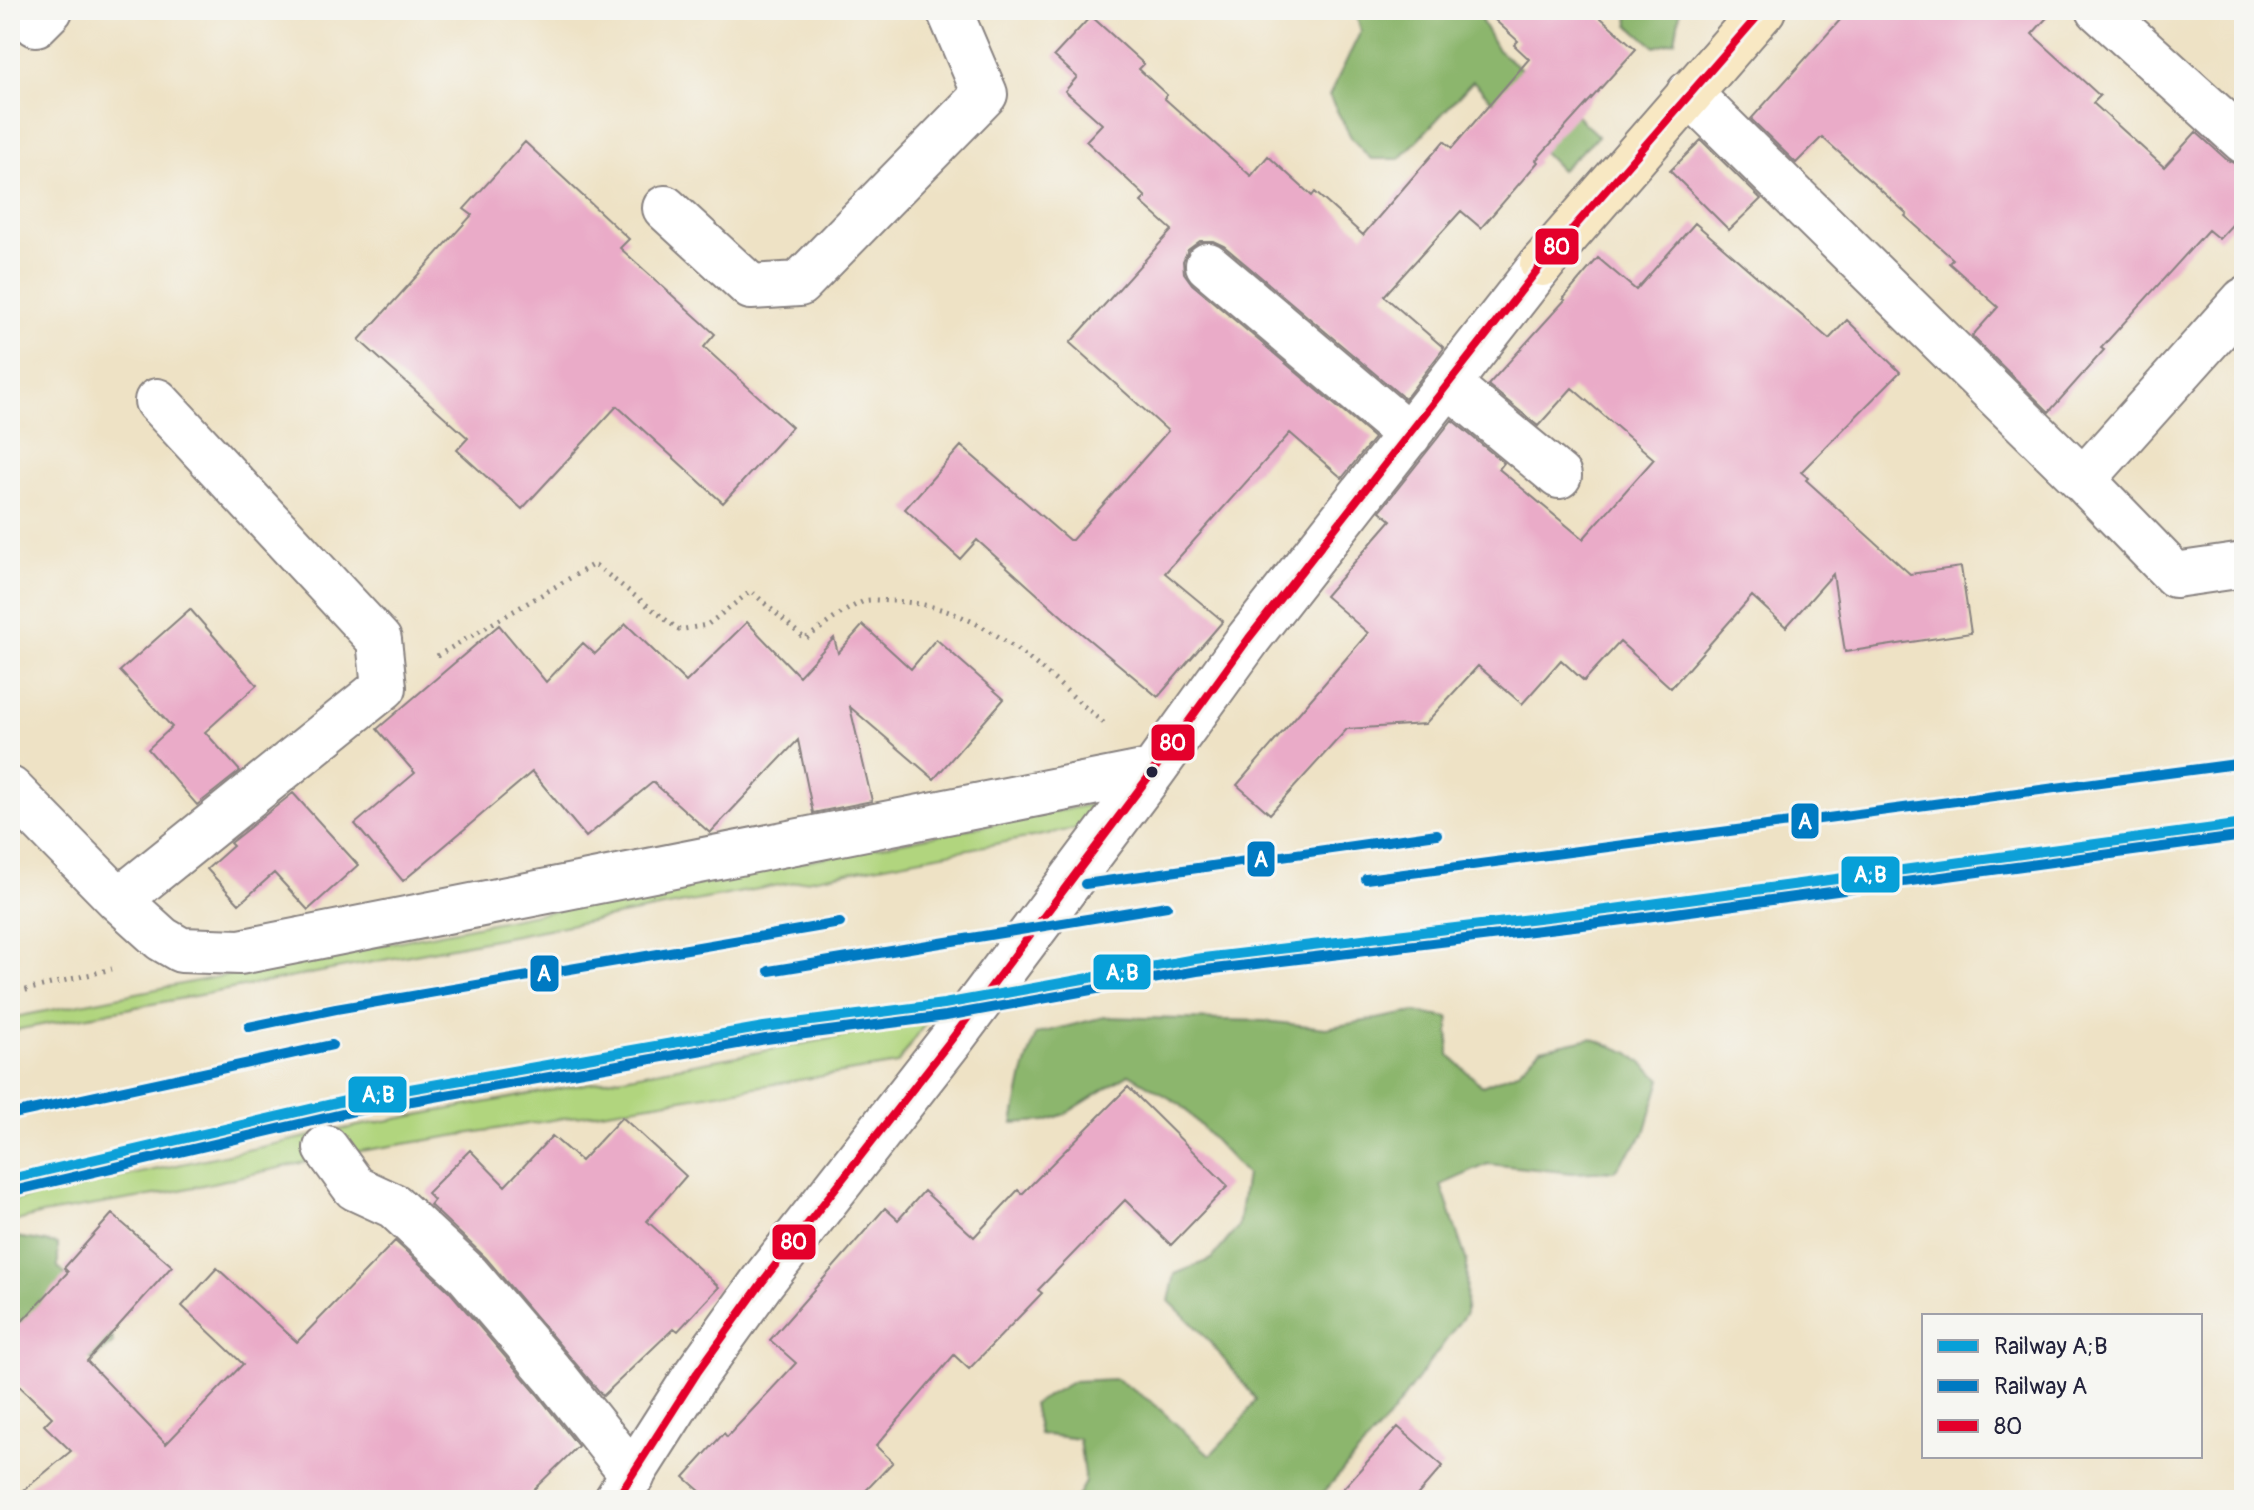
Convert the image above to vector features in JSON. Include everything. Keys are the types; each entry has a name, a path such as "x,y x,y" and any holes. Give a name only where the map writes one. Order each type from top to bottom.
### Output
{"street":[{"path":"22,10 36,24 50,10"},
{"path":"665,208 751,287 799,284 985,94 949,10"},
{"path":"2099,10 2244,141"},
{"path":"326,1148 355,1188 394,1206 467,1274 556,1378 624,1488 697,1373 763,1281 951,1040 1249,638 1542,264 1689,93 1749,15"},
{"path":"1689,93 2083,480 2175,575 2244,565"},
{"path":"1208,265 1409,435"},
{"path":"2083,480 2244,300"},
{"path":"1448,384 1559,476"},
{"path":"119,900 384,687 379,640 157,401"},
{"path":"10,789 119,900 162,939 181,950 240,952 1153,771"}],"path":[{"path":"384,687 594,564 679,630 707,625 751,591 805,639 864,600 910,602 944,608 1005,640 1130,745 1153,771"},
{"path":"10,994 181,950"}],"green space":[{"path":"1355,10 1489,10 1481,20 1498,50 1598,136 1561,170 1473,81 1400,159 1371,159 1352,139 1329,96 1361,31"},
{"path":"1625,10 1678,10 1675,41 1655,47 1629,25"},
{"path":"1109,801 1095,825 10,1031 10,1018"},
{"path":"1415,1012 1449,1018 1449,1055 1482,1086 1517,1072 1541,1049 1591,1038 1630,1053 1661,1079 1645,1133 1614,1171 1573,1173 1488,1164 1441,1185 1467,1262 1466,1313 1388,1419 1317,1500 1075,1500 1085,1482 1079,1439 1039,1434 1033,1404 1074,1381 1116,1379 1153,1403 1210,1455 1238,1426 1256,1399 1205,1336 1169,1301 1175,1274 1212,1259 1238,1227 1246,1174 1181,1105 1129,1074 1065,1114 1046,1121 1013,1123 1023,1074 1036,1034 1104,1017 1265,1021 1326,1028"},
{"path":"927,1021 897,1064 342,1154 167,1193 42,1214 10,1223 10,1201 358,1126"},
{"path":"16,1237 58,1244 58,1267 109,1319 113,1343 92,1360 67,1342 35,1330 10,1315 10,1242"}],"building":[{"path":"1484,10 1592,10 1636,49 1536,160 1538,162 1481,228 1461,211 1384,296 1444,348 1405,399 1224,246 1213,241 1200,241 1188,250 1183,261 1184,273 1192,284 1374,438 1342,478 1290,433 1165,573 1223,621 1158,697 977,540 960,559 905,509 961,446 1072,540 1168,431 1070,343 1172,230 1141,202 1146,197 1086,141 1102,124 1065,91 1077,77 1054,56 1091,16 1144,64 1139,69 1167,95 1164,98 1251,176 1268,156 1312,196 1315,192 1363,235 1444,141 1452,148 1529,59 1514,45 1518,41"},
{"path":"1849,10 2054,10 2032,34 2100,96 2093,103 2164,167 2196,132 2227,160 2244,165 2244,212 2219,239 2208,230 2101,348 2104,350 2049,412 1972,336 1998,307 1949,263 1953,259 1822,137 1796,163 1751,119"},
{"path":"1701,140 1761,199 1729,230 1670,171"},
{"path":"525,142 629,239 620,248 715,334 704,347 792,427 723,503 617,406 522,509 457,450 468,438 359,340 472,215 464,209"},
{"path":"1695,223 1829,339 1847,320 1900,372 1801,472 1808,478 1806,480 1910,574 1961,567 1971,633 1845,652 1833,574 1786,627 1752,596 1671,688 1620,642 1584,681 1561,660 1522,704 1478,666 1425,724 1347,729 1270,814 1237,785 1368,633 1325,596 1391,520 1380,511 1452,420 1504,463 1499,469 1583,539 1654,459 1572,388 1538,426 1488,385 1565,300 1598,258 1636,290"},
{"path":"190,609 257,685 205,732 240,771 197,805 148,749 172,727 120,671"},
{"path":"747,622 799,676 834,638 838,653 863,625 911,669 936,639 1004,699 934,779 850,707 872,801 813,813 798,740 710,833 653,782 586,837 532,772 403,881 355,824 415,773 377,729 499,625 546,682 583,643 595,654 626,624 686,682"},
{"path":"293,793 358,865 308,910 274,873 239,904 207,869 233,846 230,843"},
{"path":"1128,1087 1228,1186 1171,1245 1125,1200 1038,1290 1042,1293 969,1369 954,1355 876,1446 893,1462 857,1500 710,1500 684,1477 724,1433 727,1437 796,1363 770,1340 885,1208 898,1220 924,1191 974,1237 1018,1190 1022,1194"},
{"path":"622,1117 686,1176 647,1221 719,1287 678,1331 674,1328 603,1396 486,1258 430,1205 434,1200 427,1193 470,1150 505,1186 552,1136 581,1161"},
{"path":"112,1214 172,1266 87,1361 166,1444 243,1364 182,1306 217,1268 297,1342 395,1241 449,1291 578,1446 523,1500 12,1500 71,1451 44,1425 52,1417 10,1377 10,1334 68,1272 64,1268"},
{"path":"1398,1427 1443,1466 1413,1500 1333,1500"}],"rail line":[{"name":"A","path":"1366,879 2244,763"},
{"name":"A;B","path":"10,1179 353,1099 764,1027 944,1004 1195,959 1614,909 2244,824"},
{"name":"A","path":"1085,884 1437,834"},
{"name":"A","path":"13,1191 355,1111 766,1039 946,1016 1197,971 1616,921 2244,836"},
{"name":"A","path":"769,971 1167,906"},
{"name":"A","path":"249,1027 336,1009 840,923"},
{"name":"A","path":"13,1114 332,1045"}],"transit line":[{"name":"80","path":"616,1500 697,1373 763,1281 951,1040 1249,638 1542,264 1763,10"}]}
